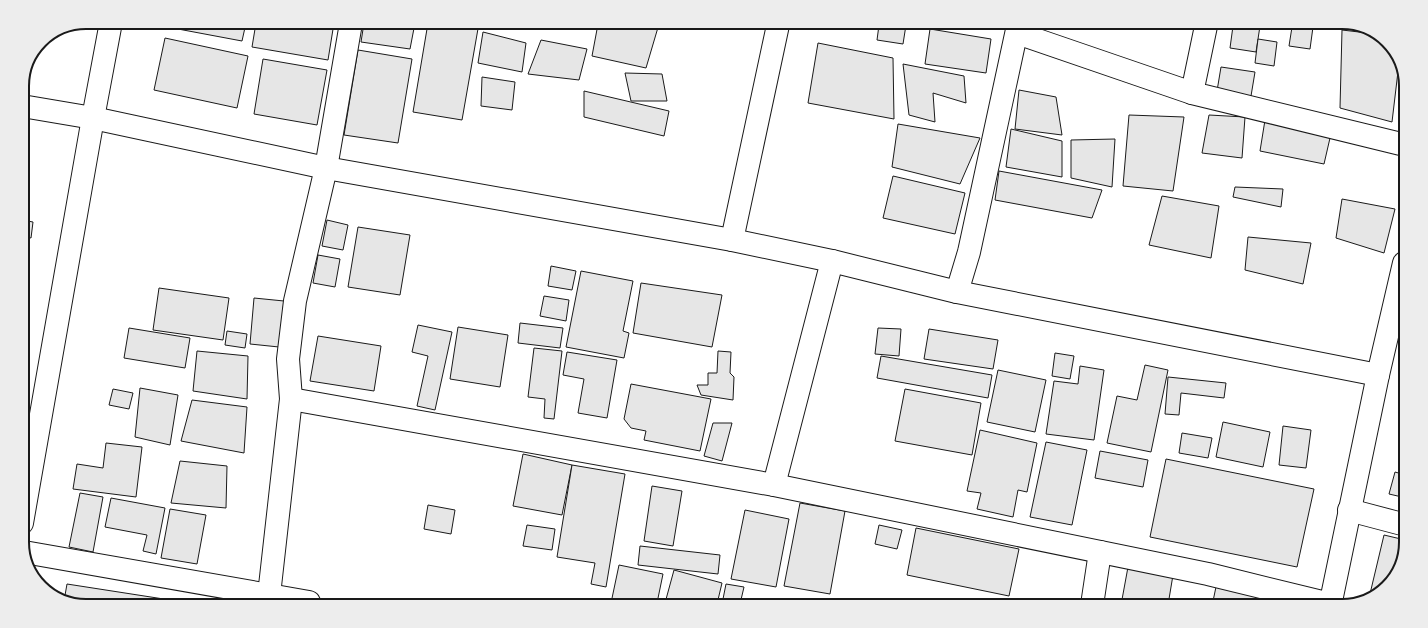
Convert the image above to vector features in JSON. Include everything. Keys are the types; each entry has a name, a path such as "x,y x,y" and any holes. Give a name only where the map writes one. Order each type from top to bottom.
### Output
{"street":[{"path":"29,483 110,29"},
{"path":"269,595 291,398 288,359 295,301 326,168 350,29"},
{"path":"732,240 777,29"},
{"path":"957,292 969,252 1017,29 1192,93 1399,144"},
{"path":"1192,93 1205,29"},
{"path":"29,107 93,118 326,168 732,240 832,261 957,292 1378,374"},
{"path":"774,485 832,261"},
{"path":"1331,599 1378,374 1399,284"},
{"path":"291,398 774,485 1208,574 1306,599"},
{"path":"1349,510 1399,523"},
{"path":"1093,599 1100,552"},
{"path":"30,553 292,599"}],"building":[{"path":"178,29 245,29 242,41"},
{"path":"255,29 333,29 328,60 252,47"},
{"path":"363,29 414,29 410,49 361,42"},
{"path":"427,29 478,29 462,120 413,112"},
{"path":"597,29 658,29 646,68 592,56"},
{"path":"878,29 905,29 903,44 877,40"},
{"path":"930,29 991,39 986,73 925,64"},
{"path":"1233,29 1260,29 1256,52 1230,48"},
{"path":"1292,29 1313,29 1310,49 1289,46"},
{"path":"1342,30 1364,33 1377,41 1387,51 1395,64 1398,74 1392,122 1340,108"},
{"path":"483,32 526,43 522,72 478,63"},
{"path":"165,38 248,56 237,108 154,90"},
{"path":"1258,39 1277,42 1274,66 1255,63"},
{"path":"541,40 587,49 579,80 528,74"},
{"path":"818,43 893,58 894,119 808,103"},
{"path":"358,50 412,59 398,143 344,135"},
{"path":"263,59 327,70 317,125 254,114"},
{"path":"903,64 964,76 966,103 933,93 935,122 909,115"},
{"path":"1221,67 1255,72 1251,96 1217,91"},
{"path":"625,73 662,74 667,101 631,101"},
{"path":"482,77 515,82 512,110 481,106"},
{"path":"1019,90 1056,97 1062,135 1015,129"},
{"path":"584,91 669,111 664,136 584,117"},
{"path":"1129,115 1184,117 1173,191 1123,186"},
{"path":"1209,115 1245,117 1242,158 1202,153"},
{"path":"1265,120 1330,138 1324,164 1260,151"},
{"path":"898,124 980,138 960,184 892,167"},
{"path":"1011,129 1062,141 1062,177 1006,167"},
{"path":"1115,139 1112,187 1071,178 1071,140"},
{"path":"999,171 1102,190 1092,218 995,200"},
{"path":"893,176 965,193 955,234 883,218"},
{"path":"1235,187 1283,189 1281,207 1233,197"},
{"path":"1162,196 1219,206 1211,258 1149,245"},
{"path":"1342,199 1395,209 1384,253 1336,238"},
{"path":"327,220 348,225 343,250 322,246"},
{"path":"29,221 33,222 31,238 29,238"},
{"path":"358,227 410,235 400,295 348,287"},
{"path":"1248,237 1311,243 1303,284 1245,270"},
{"path":"318,255 340,259 335,287 313,283"},
{"path":"551,266 576,271 572,290 548,286"},
{"path":"581,271 633,281 623,331 629,333 624,358 566,347"},
{"path":"641,283 722,295 712,347 633,333"},
{"path":"159,288 229,298 223,340 153,330"},
{"path":"544,296 569,300 566,321 540,316"},
{"path":"254,298 284,301 279,347 250,344"},
{"path":"520,323 563,328 560,348 518,343"},
{"path":"418,325 452,332 435,410 417,406 428,356 412,352"},
{"path":"458,327 508,335 500,387 450,379"},
{"path":"129,328 190,338 185,368 124,358"},
{"path":"878,328 901,329 899,356 875,354"},
{"path":"929,329 998,340 993,369 924,359"},
{"path":"227,331 247,334 245,348 225,345"},
{"path":"318,336 381,346 374,391 310,381"},
{"path":"534,348 562,351 554,419 544,418 545,399 528,397"},
{"path":"197,351 248,356 247,399 193,391"},
{"path":"718,351 731,352 730,373 734,377 733,400 701,395 697,385 708,385 708,373 717,373"},
{"path":"567,352 617,360 607,418 578,413 584,379 563,375"},
{"path":"1055,353 1074,356 1070,379 1052,376"},
{"path":"881,356 992,375 988,398 877,378"},
{"path":"1145,365 1168,370 1151,452 1107,443 1117,396 1137,400"},
{"path":"1080,366 1104,370 1094,440 1046,434 1054,381 1078,384"},
{"path":"998,370 1046,380 1035,432 987,422"},
{"path":"1168,377 1226,383 1224,398 1181,393 1179,415 1165,414"},
{"path":"631,384 711,399 700,451 644,440 646,431 631,428 624,419"},
{"path":"140,388 178,395 170,445 135,437"},
{"path":"113,389 133,393 129,409 109,405"},
{"path":"905,389 981,403 972,455 895,441"},
{"path":"192,400 247,407 244,453 181,441"},
{"path":"1223,422 1270,432 1263,467 1216,457"},
{"path":"713,423 732,423 722,461 704,456"},
{"path":"1283,426 1311,430 1306,468 1279,465"},
{"path":"980,430 1037,443 1027,492 1018,490 1013,517 977,509 981,493 967,491"},
{"path":"1182,433 1212,438 1208,458 1179,453"},
{"path":"1046,442 1087,450 1072,525 1030,517"},
{"path":"106,443 142,447 136,497 73,489 77,464 103,468"},
{"path":"1100,451 1148,460 1143,487 1095,478"},
{"path":"523,454 572,465 562,515 513,506"},
{"path":"1166,459 1314,489 1297,567 1150,537"},
{"path":"180,461 227,466 226,508 171,503"},
{"path":"572,465 625,474 606,587 591,584 595,563 557,557"},
{"path":"1395,472 1399,473 1399,496 1389,494"},
{"path":"652,486 682,491 673,546 644,541"},
{"path":"80,493 103,497 93,552 69,547"},
{"path":"111,498 165,508 156,554 143,551 147,535 105,527"},
{"path":"800,503 845,511 830,594 784,586"},
{"path":"428,505 455,510 451,534 424,529"},
{"path":"170,509 206,515 197,564 161,558"},
{"path":"745,510 789,519 776,587 731,579"},
{"path":"527,525 555,529 552,550 523,546"},
{"path":"879,525 902,530 897,549 875,544"},
{"path":"916,528 1019,549 1009,596 907,575"},
{"path":"1384,535 1399,539 1398,553 1395,564 1387,577 1371,591"},
{"path":"640,546 720,555 718,574 638,565"},
{"path":"619,565 663,574 658,599 612,599"},
{"path":"1128,567 1173,575 1169,599 1122,599"},
{"path":"674,570 722,583 718,599 666,599"},
{"path":"1217,582 1283,599 1213,599"},
{"path":"67,584 164,599 86,599 65,595"},
{"path":"726,584 744,587 741,599 723,599"}]}
